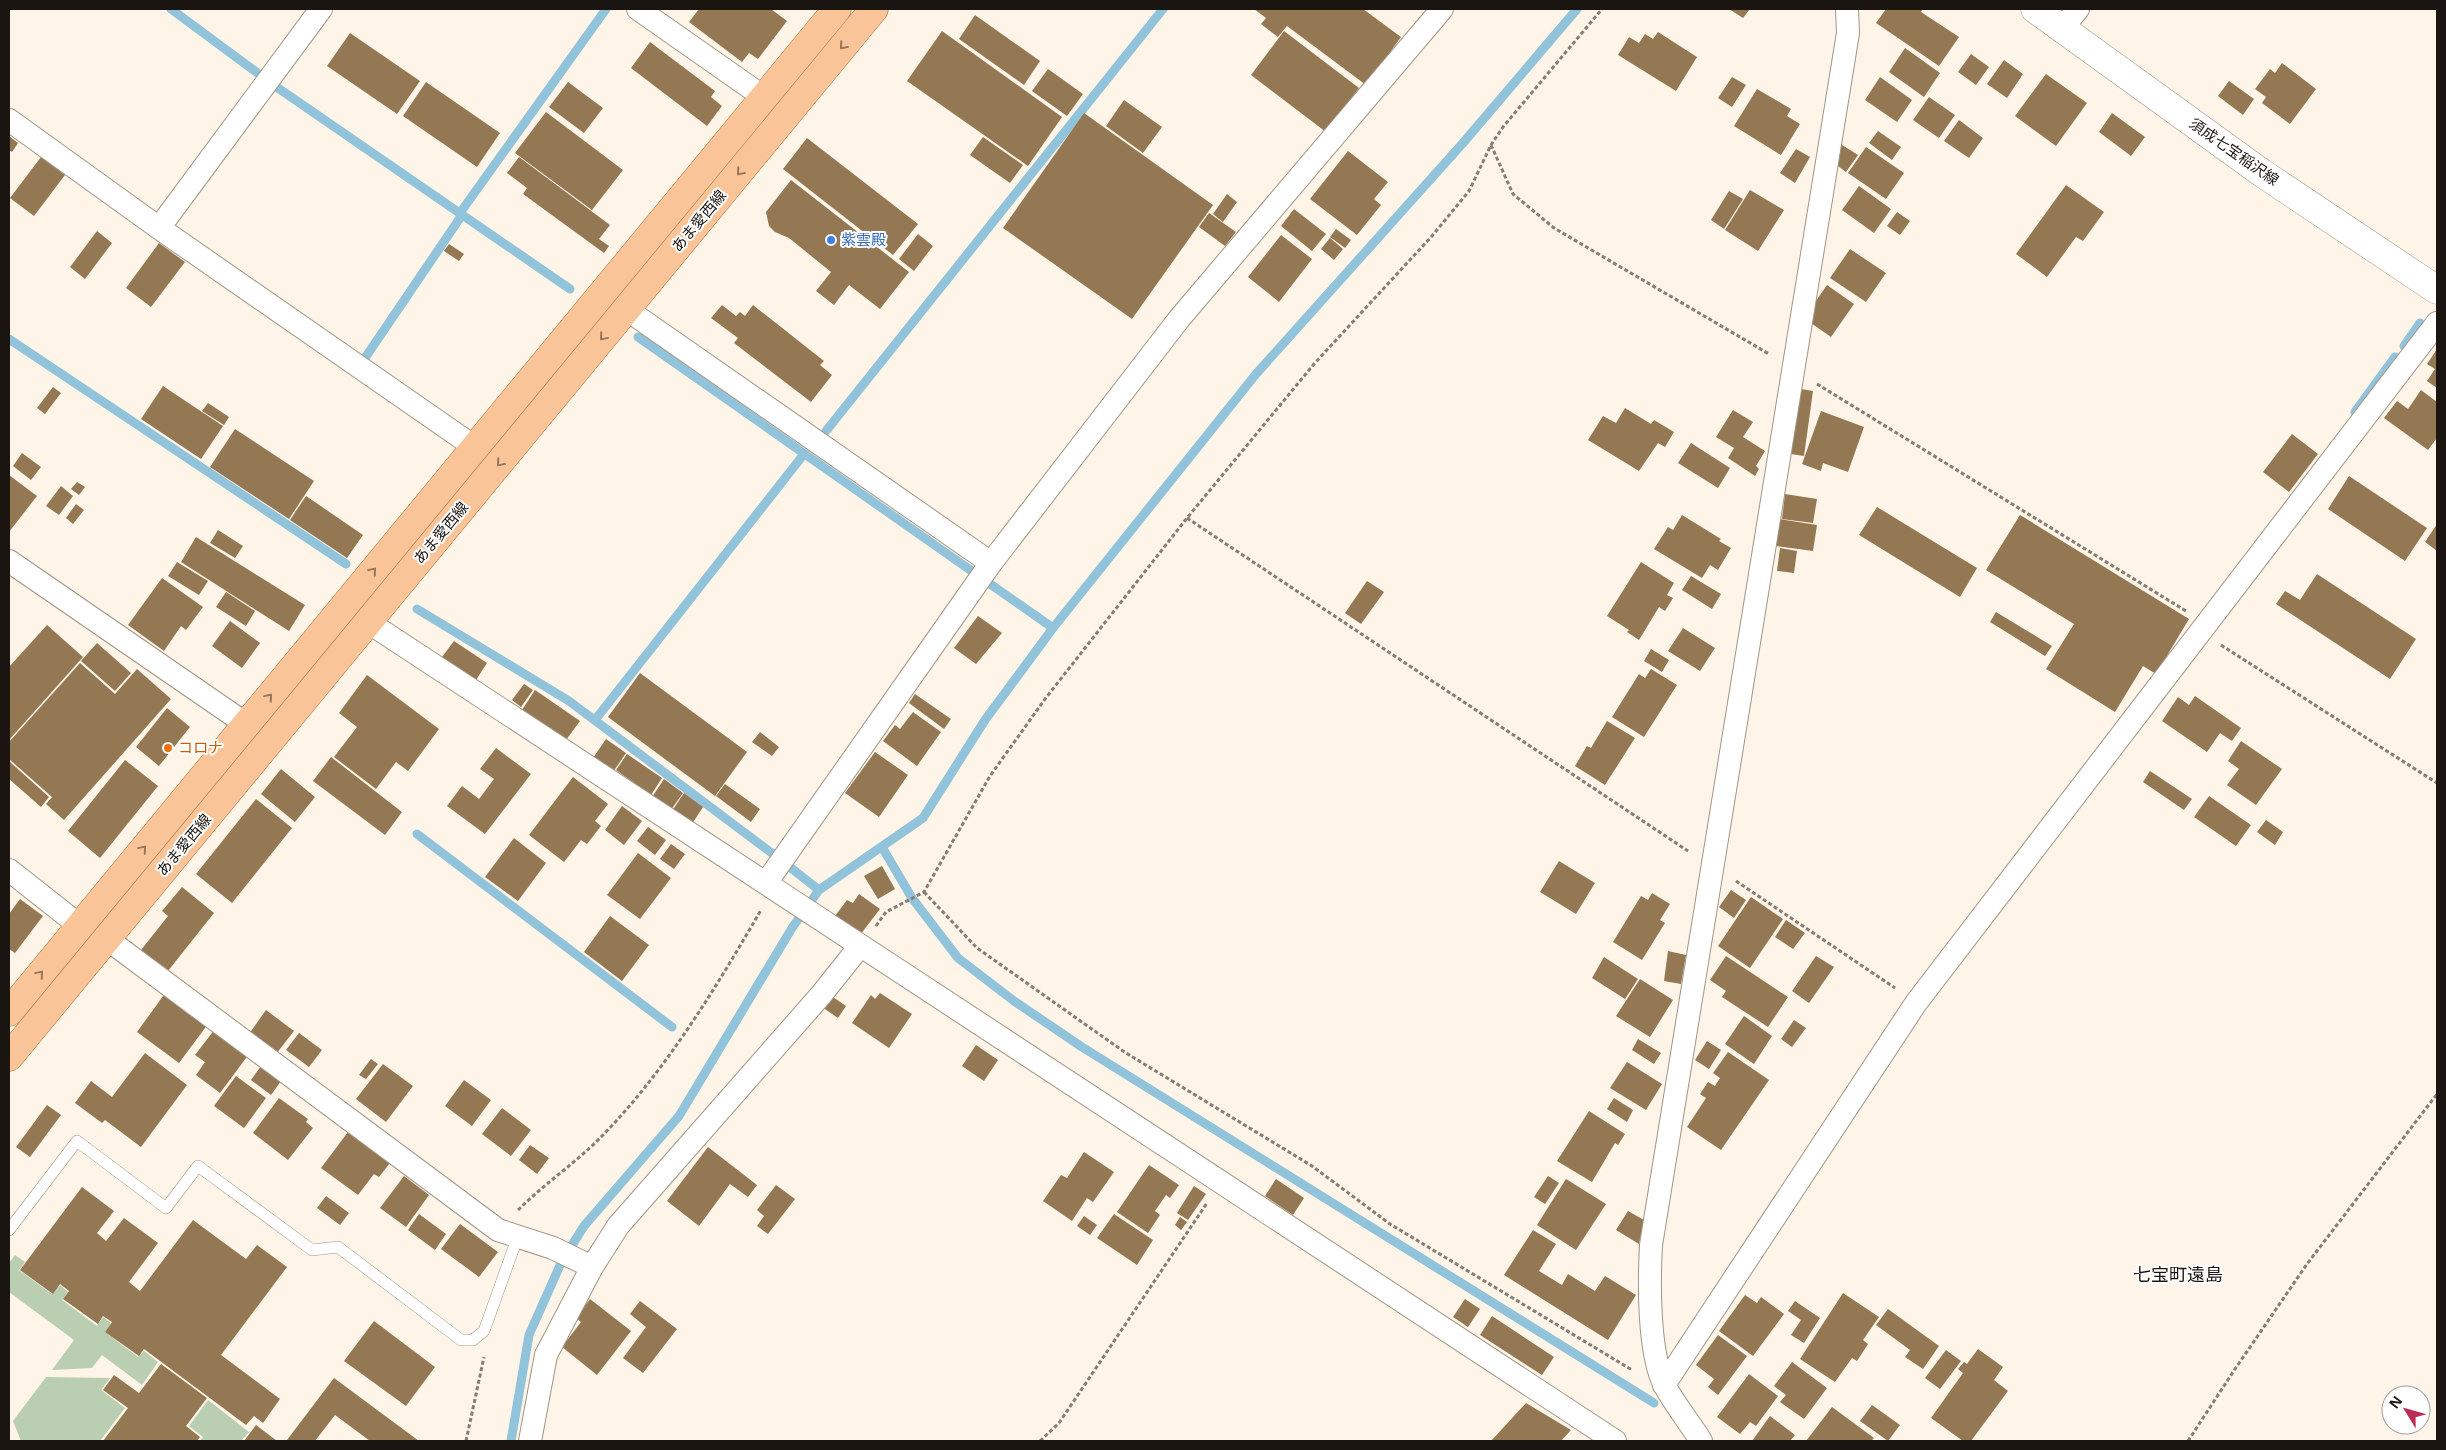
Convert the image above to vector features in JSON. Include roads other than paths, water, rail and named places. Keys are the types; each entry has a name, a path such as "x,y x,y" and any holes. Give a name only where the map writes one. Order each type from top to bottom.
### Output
{"main road":[{"name":"あま愛西線","path":"9,1012 837,9"},
{"name":"あま愛西線","path":"9,1057 874,9"},
{"name":"須成七宝稲沢線","path":"2035,9 2070,19 2262,173 2437,290"}],"street":[{"path":"159,228 321,9"},
{"path":"638,9 764,98"},
{"path":"777,891 985,573 1179,319 1442,9"},
{"path":"1701,1441 1664,1385 1656,1354 1649,1293 1650,1244 1848,33 1847,9"},
{"path":"9,120 159,228 476,448"},
{"path":"626,309 985,573"},
{"path":"1664,1385 1916,1002 2437,323"},
{"path":"9,561 246,724"},
{"path":"368,622 1220,1183 1585,1434 1615,1441"},
{"path":"9,870 80,926"},
{"path":"107,939 508,1233 553,1248 584,1264"},
{"path":"530,1441 546,1355 584,1264 821,995 860,946"}],"lane":[{"path":"9,1230 77,1141 166,1208 198,1166 312,1250 338,1247 461,1340 472,1340 484,1331 508,1233"}],"waterway":[{"path":"171,9 259,74"},
{"path":"460,213 606,9"},
{"path":"826,431 1163,9"},
{"path":"511,1441 529,1335 561,1263 584,1226 679,1116 792,928 819,890 923,818 985,720 1053,628 1256,374 1463,143 1577,9"},
{"path":"278,88 570,289"},
{"path":"365,358 462,215"},
{"path":"2404,346 2420,323"},
{"path":"638,337 1053,628"},
{"path":"9,339 346,564"},
{"path":"2355,412 2395,357"},
{"path":"595,720 804,454"},
{"path":"417,609 569,701 773,854"},
{"path":"417,834 672,1027"},
{"path":"882,847 912,898 958,958 1014,1001 1082,1047 1654,1403"},
{"path":"791,868 819,890"}],"place":[{"name":"紫雲殿","path":"831,240"},
{"name":"コロナ","path":"168,748"}],"district":[{"name":"七宝町遠島","path":"2178,1275"}]}
